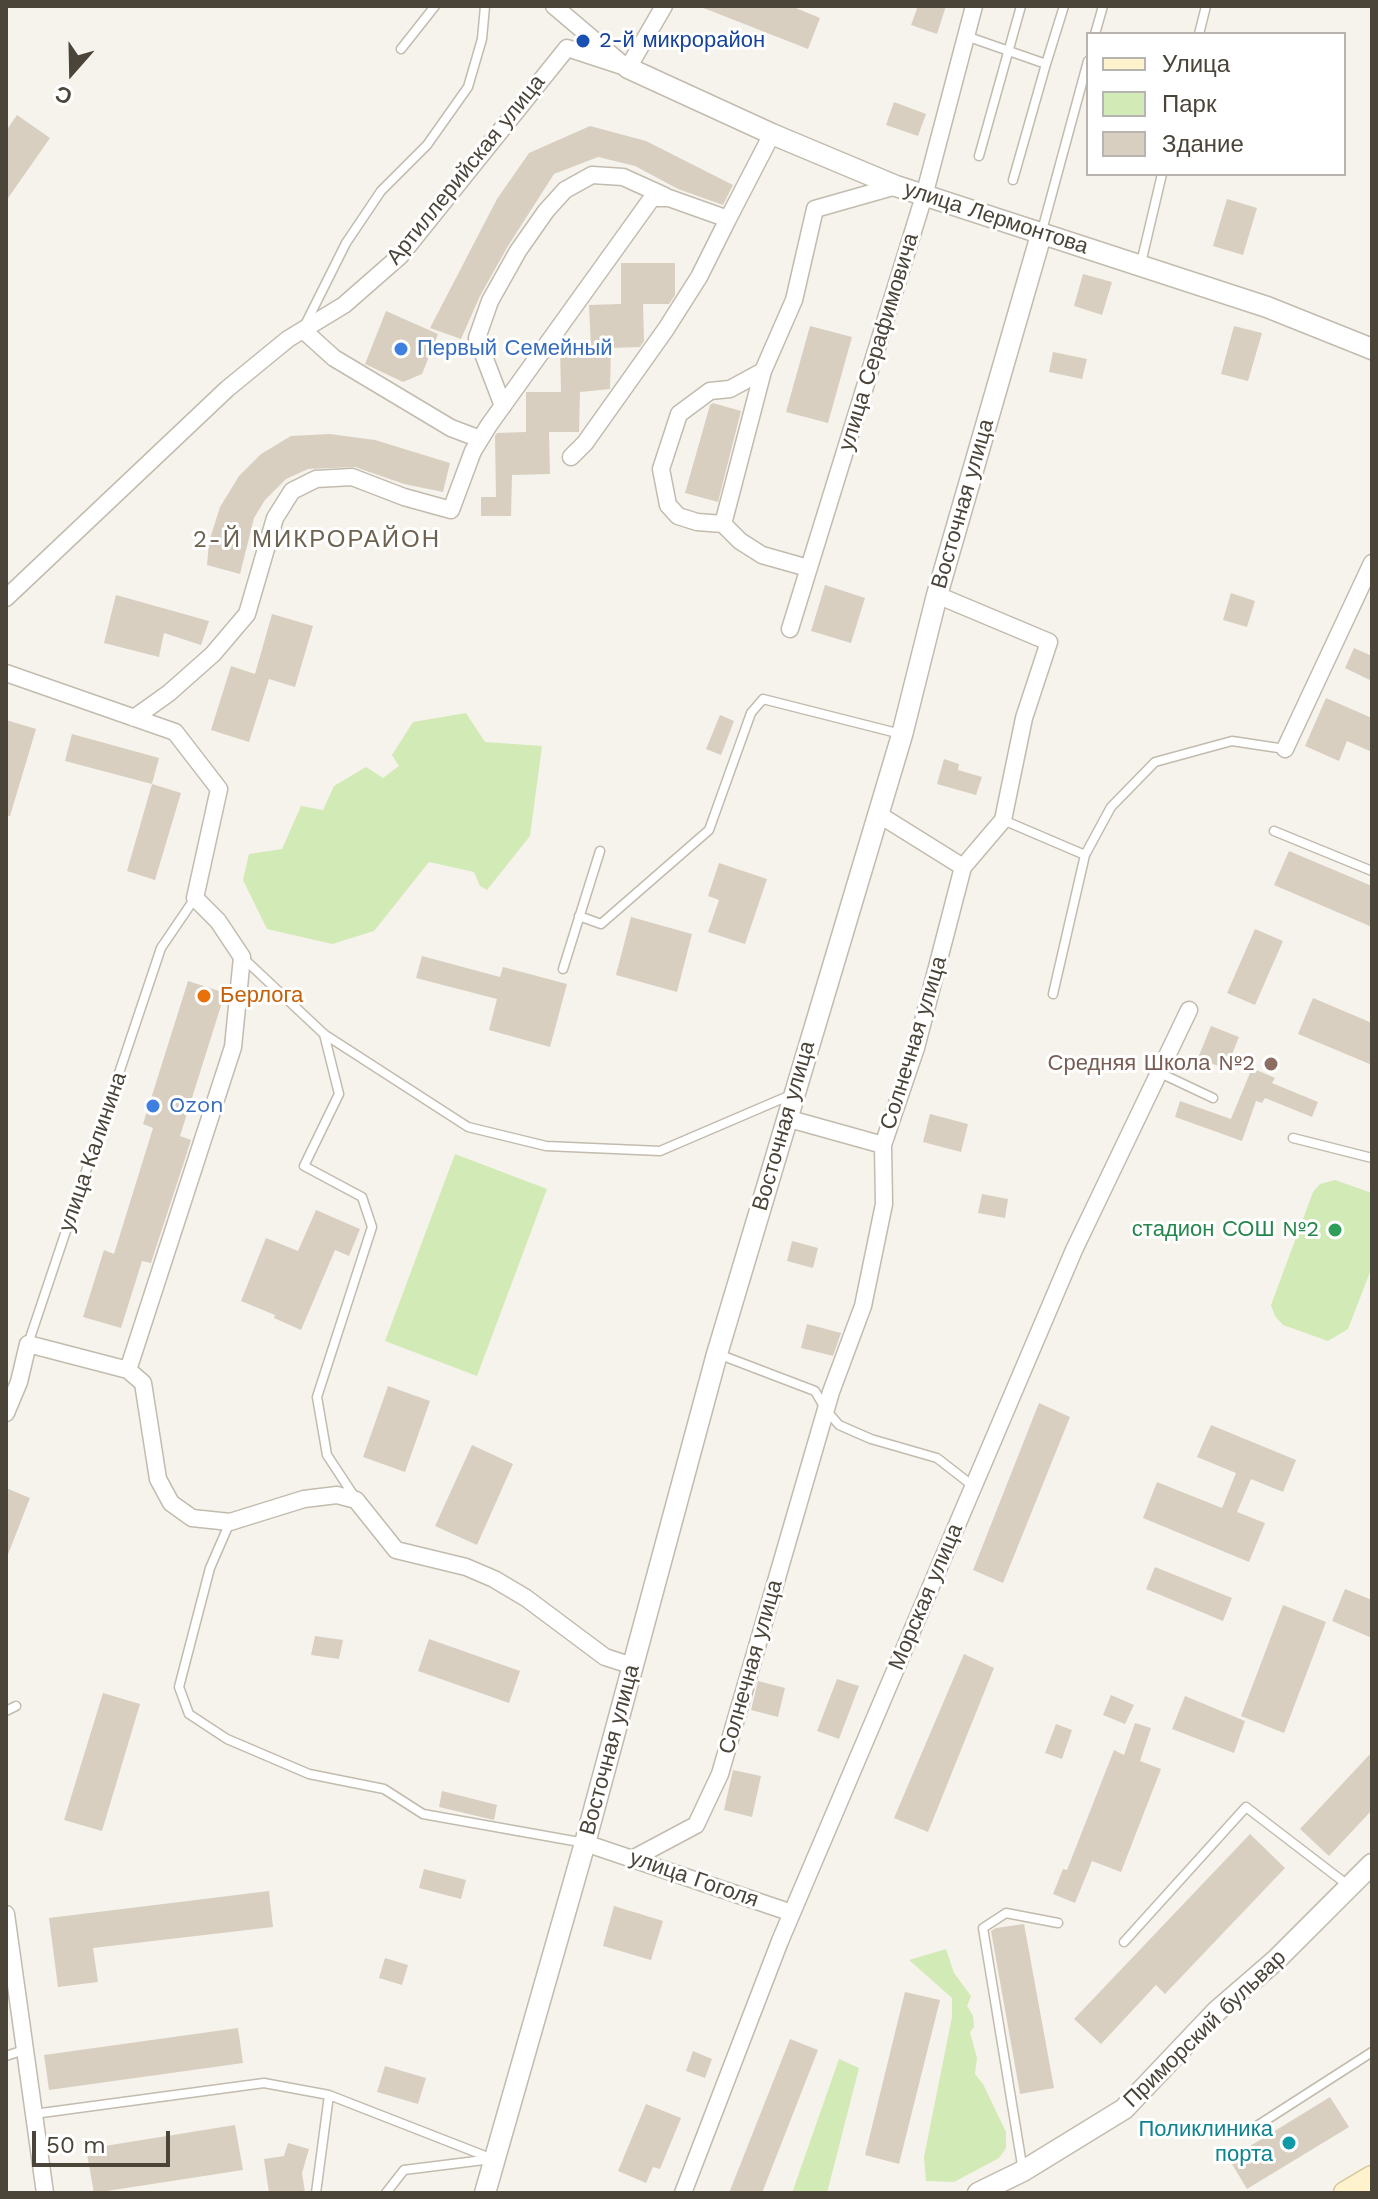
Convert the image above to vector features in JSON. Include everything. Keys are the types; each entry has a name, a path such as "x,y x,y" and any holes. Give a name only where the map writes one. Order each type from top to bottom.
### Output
{"main road":[{"path":"1345,2193 1372,2177"}],"street":[{"path":"554,6 628,68 664,6"},
{"name":"улица Серафимовича","path":"790,629 924,196 970,8"},
{"name":"Артиллерийская улица","path":"6,598 227,389 288,339 344,305 400,256 567,48 628,68"},
{"name":"улица Лермонтова","path":"628,68 896,186 1267,307 1372,349"},
{"path":"571,457 585,443 699,277 772,134"},
{"path":"503,406 477,338 490,301 518,251 565,190 592,175 623,177 669,198 728,219"},
{"path":"723,524 763,371 794,300 815,209 896,186"},
{"path":"134,718 169,693 213,654 247,614 275,518 292,491 316,479 352,477 404,497 451,510 473,451 503,406 652,198 669,198"},
{"name":"Восточная улица","path":"485,2193 585,1843 717,1354 902,735 937,595 1041,235"},
{"path":"303,330 334,358 451,428 480,439"},
{"path":"763,371 730,389 710,391 679,414 661,469 668,505 678,516 697,522 723,524 740,541 762,555 808,568"},
{"path":"1285,749 1372,563"},
{"name":"Солнечная улица","path":"634,1858 696,1825 720,1774 826,1410 863,1306 884,1204 883,1145 916,1048 963,867 1003,820 1024,718 1049,642 937,595"},
{"path":"6,673 175,732 219,789 195,898 218,921 242,957 233,1047 128,1370"},
{"path":"878,814 963,867"},
{"name":"Морская улица","path":"683,2193 706,2127 792,1913 1074,1250 1189,1010"},
{"path":"786,1118 883,1145"},
{"path":"28,1344 128,1370 143,1383 158,1479 171,1503 192,1518 230,1522 304,1499 337,1495 356,1500 396,1550 466,1567 494,1579 526,1598 605,1657 633,1666"},
{"name":"улица Калинина","path":"6,1413 19,1382 28,1344"},
{"name":"улица Гоголя","path":"585,1843 792,1913"},
{"name":"Приморский бульвар","path":"978,2193 1023,2171 1124,2109 1217,2011 1277,1959 1372,1864"},
{"path":"6,1914 45,2193"}],"lane":[{"path":"401,49 435,6"},
{"path":"303,330 346,243 381,191 427,145 468,87 482,39 485,6"},
{"path":"979,156 1021,6"},
{"path":"1013,180 1064,6"},
{"path":"1096,32 1103,6"},
{"path":"1200,32 1206,6"},
{"path":"965,36 1046,64"},
{"name":"Восточная улица","path":"1041,235 1086,68"},
{"path":"1140,264 1162,176"},
{"path":"579,916 601,924 709,830 751,713 763,699 902,735"},
{"path":"1053,994 1085,855 1111,807 1155,762 1232,741 1285,749"},
{"path":"1003,820 1085,855"},
{"path":"1274,831 1372,871"},
{"path":"563,969 600,851"},
{"name":"улица Калинина","path":"28,1344 161,948 195,898"},
{"path":"242,957 324,1034 468,1127 546,1146 660,1151 794,1093"},
{"path":"324,1034 339,1094 304,1166 362,1197 372,1227 317,1397 327,1455 356,1500"},
{"path":"1160,1073 1213,1098"},
{"path":"1293,1138 1372,1158"},
{"path":"717,1354 815,1391 839,1425 871,1439 937,1458 974,1486"},
{"name":"улица Гоголя","path":"230,1522 210,1568 179,1687 189,1714 227,1739 309,1774 384,1789 423,1814 585,1843"},
{"path":"6,1711 16,1706"},
{"path":"1124,1942 1246,1807 1351,1887"},
{"path":"1023,2171 983,1928 1006,1913 1058,1923"},
{"path":"6,2056 25,2050"},
{"path":"1249,2131 1372,2052"},
{"path":"34,2114 264,2083 329,2095 493,2159"},
{"path":"316,2193 329,2095"},
{"path":"386,2193 404,2170 493,2159"}],"green space":[{"path":"466,713 485,742 542,746 530,836 487,890 480,886 474,872 429,862 374,931 332,944 267,929 243,880 249,854 282,849 301,806 323,810 334,786 366,767 383,778 399,766 392,755 413,722"},
{"path":"455,1154 547,1189 477,1376 385,1341"},
{"name":"стадион СОШ №2","path":"1335,1180 1372,1193 1372,1267 1348,1329 1328,1341 1283,1325 1271,1305 1313,1192 1320,1184"},
{"path":"946,1949 954,1973 971,1996 967,2006 973,2016 974,2027 970,2032 977,2058 975,2074 1006,2132 1006,2148 999,2158 954,2182 926,2181 924,2157 952,2017 952,1998 909,1960"},
{"path":"839,2059 859,2068 827,2193 792,2193"}],"building":[{"path":"791,6 820,18 808,49 701,7"},
{"path":"918,6 946,6 937,34 911,25"},
{"path":"894,102 926,114 918,136 886,125"},
{"path":"17,115 50,138 6,201 6,131"},
{"path":"590,126 646,141 733,185 723,205 678,189 635,166 598,157 554,174 508,246 480,296 461,339 430,328 497,199 529,153"},
{"path":"1227,199 1257,208 1243,255 1213,246"},
{"path":"621,263 675,263 675,295 669,304 643,304 644,341 640,347 611,348 610,389 580,392 579,432 549,432 550,474 512,475 511,516 481,516 481,497 496,497 495,436 497,433 526,432 526,392 561,392 560,349 591,348 589,305 621,304"},
{"path":"1083,274 1112,282 1102,315 1074,306"},
{"name":"Первый Семейный","path":"386,311 438,334 422,374 403,382 365,364"},
{"path":"810,326 852,337 828,423 786,412"},
{"path":"1234,326 1262,333 1248,381 1221,374"},
{"path":"1053,352 1087,359 1082,379 1049,372"},
{"path":"713,403 741,411 718,502 685,493"},
{"path":"330,434 375,440 450,463 443,492 404,484 355,467 308,469 286,479 265,500 254,518 240,574 207,565 209,542 220,507 239,476 261,454 291,436"},
{"path":"825,585 865,598 851,643 811,631"},
{"path":"1231,593 1255,601 1247,627 1223,620"},
{"path":"116,595 209,621 201,645 164,633 159,657 104,643"},
{"path":"272,614 313,626 295,687 269,679 249,742 211,730 231,666 255,674"},
{"path":"1354,648 1372,656 1372,681 1345,668"},
{"path":"1326,698 1372,718 1372,752 1347,741 1339,761 1305,746"},
{"path":"720,715 734,721 721,755 706,749"},
{"path":"6,720 36,729 10,816 6,816"},
{"path":"72,734 159,758 152,784 65,761"},
{"path":"944,759 959,764 958,770 982,777 976,795 937,784"},
{"path":"152,784 181,793 155,880 127,871"},
{"path":"1289,851 1372,886 1372,927 1274,885"},
{"path":"719,863 767,879 745,944 708,932 719,900 708,896"},
{"path":"631,917 692,934 677,992 616,975"},
{"path":"1255,929 1283,941 1255,1005 1227,993"},
{"path":"422,956 500,977 503,967 567,984 550,1047 489,1030 497,999 416,978"},
{"path":"188,981 225,993 180,1136 191,1140 151,1263 142,1261 121,1328 83,1317 104,1250 114,1254 153,1128 143,1124"},
{"path":"1313,998 1372,1023 1372,1065 1298,1034"},
{"path":"1211,1026 1239,1037 1226,1069 1198,1058"},
{"path":"1252,1068 1275,1078 1272,1083 1318,1102 1312,1117 1265,1098 1262,1103 1256,1101 1242,1141 1175,1117 1180,1101 1231,1119"},
{"path":"930,1114 968,1124 961,1152 923,1142"},
{"path":"982,1194 1008,1199 1005,1218 978,1213"},
{"path":"316,1210 360,1229 349,1256 335,1250 301,1330 241,1301 266,1238 298,1251"},
{"path":"792,1241 818,1248 813,1268 787,1261"},
{"path":"807,1324 841,1333 833,1356 801,1348"},
{"path":"388,1386 430,1401 405,1472 363,1457"},
{"path":"1039,1403 1070,1417 1003,1583 973,1570"},
{"path":"1211,1425 1296,1460 1283,1492 1251,1479 1237,1512 1265,1523 1249,1562 1143,1518 1157,1482 1222,1508 1236,1473 1197,1457"},
{"path":"472,1445 513,1464 477,1545 435,1526"},
{"path":"6,1488 30,1498 7,1557 6,1557"},
{"path":"1155,1567 1232,1598 1223,1621 1146,1589"},
{"path":"1345,1589 1372,1600 1372,1638 1332,1621"},
{"path":"1283,1605 1326,1622 1284,1733 1241,1716"},
{"path":"315,1636 343,1640 339,1659 311,1655"},
{"path":"429,1639 520,1671 509,1703 418,1671"},
{"path":"964,1654 994,1668 928,1832 894,1818"},
{"path":"837,1679 859,1686 839,1739 817,1731"},
{"path":"758,1681 785,1688 778,1717 751,1710"},
{"path":"103,1693 140,1704 102,1831 64,1820"},
{"path":"1111,1695 1134,1705 1125,1724 1103,1715"},
{"path":"1185,1696 1245,1721 1234,1753 1172,1729"},
{"path":"1135,1723 1151,1728 1140,1761 1161,1769 1121,1872 1092,1861 1075,1903 1053,1894 1063,1869 1067,1870 1114,1750 1124,1755"},
{"path":"1056,1724 1072,1730 1062,1759 1045,1753"},
{"path":"1372,1752 1372,1810 1329,1856 1300,1829"},
{"path":"733,1770 761,1776 752,1817 724,1810"},
{"path":"442,1791 497,1805 494,1820 439,1807"},
{"path":"1250,1834 1285,1868 1165,1994 1156,1985 1101,2044 1074,2019"},
{"path":"424,1869 466,1880 461,1899 419,1888"},
{"path":"269,1891 273,1927 93,1948 98,1982 58,1987 49,1918"},
{"path":"614,1906 663,1921 651,1960 603,1946"},
{"path":"1024,1924 1054,2088 1020,2094 991,1931"},
{"path":"385,1958 408,1965 402,1985 379,1978"},
{"path":"905,1992 940,2000 899,2164 865,2155"},
{"path":"238,2028 243,2063 49,2090 44,2055"},
{"path":"790,2039 818,2050 762,2193 729,2193"},
{"path":"693,2051 712,2059 705,2078 686,2071"},
{"path":"385,2066 426,2078 418,2104 377,2092"},
{"name":"Поликлиника порта","path":"1330,2097 1349,2127 1247,2189 1229,2159"},
{"path":"646,2104 681,2118 660,2169 653,2167 646,2183 618,2171"},
{"path":"235,2125 243,2170 94,2193 86,2149"},
{"path":"288,2143 309,2149 302,2173 305,2193 269,2193 264,2159 284,2156"}],"place":[{"name":"2-й микрорайон","path":"583,41"},
{"name":"Первый Семейный","path":"401,349"},
{"name":"Берлога","path":"204,996"},
{"name":"Средняя Школа №2","path":"1271,1064"},
{"name":"Ozon","path":"153,1106"},
{"name":"стадион СОШ №2","path":"1335,1230"},
{"name":"Поликлиника порта","path":"1289,2143"}],"district":[{"name":"2-Й МИКРОРАЙОН","path":"317,540"}]}
